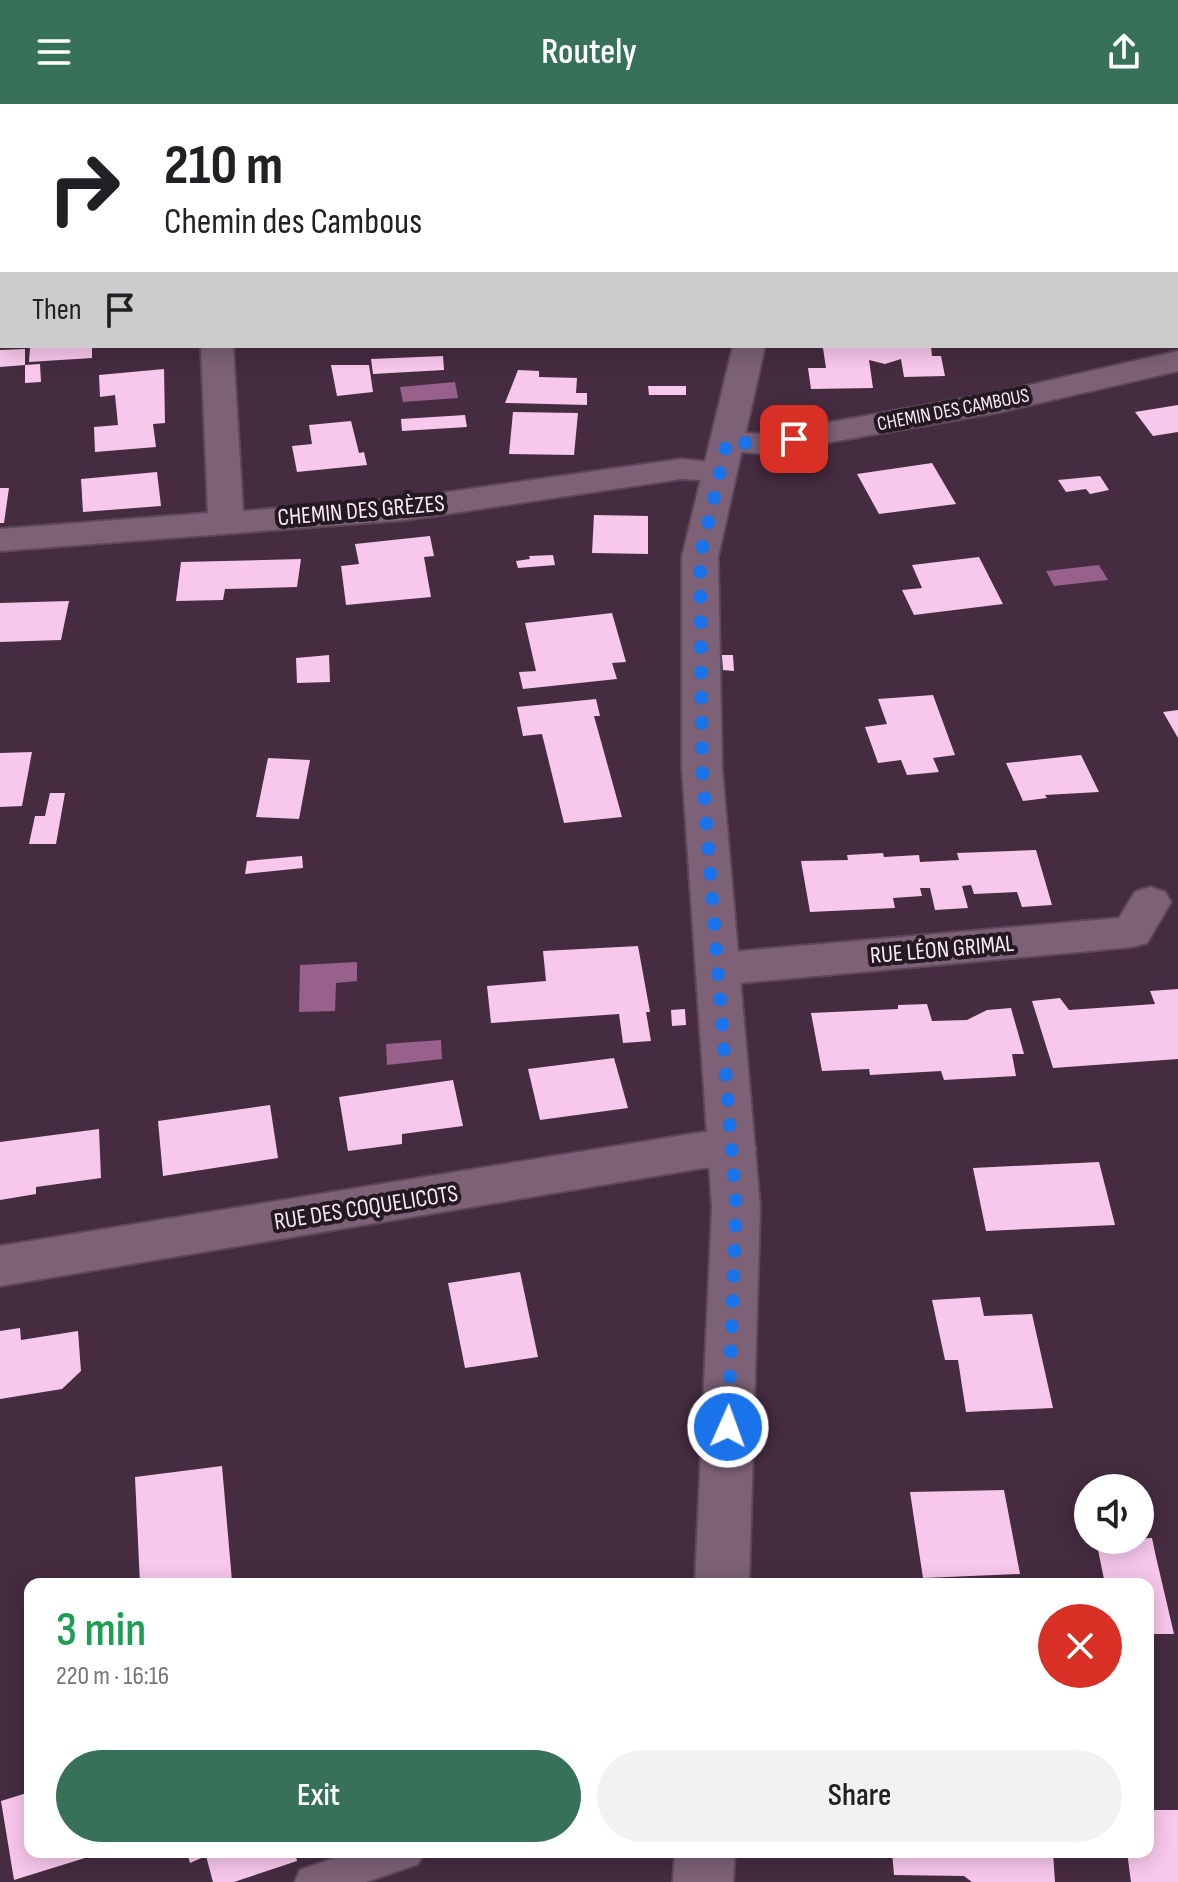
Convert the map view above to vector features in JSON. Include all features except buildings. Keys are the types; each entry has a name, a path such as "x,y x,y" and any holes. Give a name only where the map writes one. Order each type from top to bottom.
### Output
{"street":[{"path":"217,348 226,521"},
{"path":"722,1578 736,1207 702,768 700,557 749,348"},
{"name":"CHEMIN DES CAMBOUS","path":"723,456 764,444 1000,402 1178,361"},
{"name":"CHEMIN DES GRÈZES","path":"0,540 406,509 681,469 723,456"},
{"name":"RUE LÉON GRIMAL","path":"719,969 1132,932 1150,902"},
{"name":"RUE DES COQUELICOTS","path":"0,1266 703,1150 733,1149"},
{"path":"703,1882 705,1858"}],"lane":[{"path":"313,1882 387,1858"}],"shaded area":[{"path":"455,382 458,398 403,402 400,387"},
{"path":"1099,565 1108,580 1054,586 1046,571"},
{"path":"357,962 357,981 336,983 335,1011 299,1012 300,965"},
{"path":"441,1040 442,1059 387,1065 386,1044"}],"route":[{"path":"728,1427 736,1207 702,768 700,557 727,442 764,444 794,439"}]}
